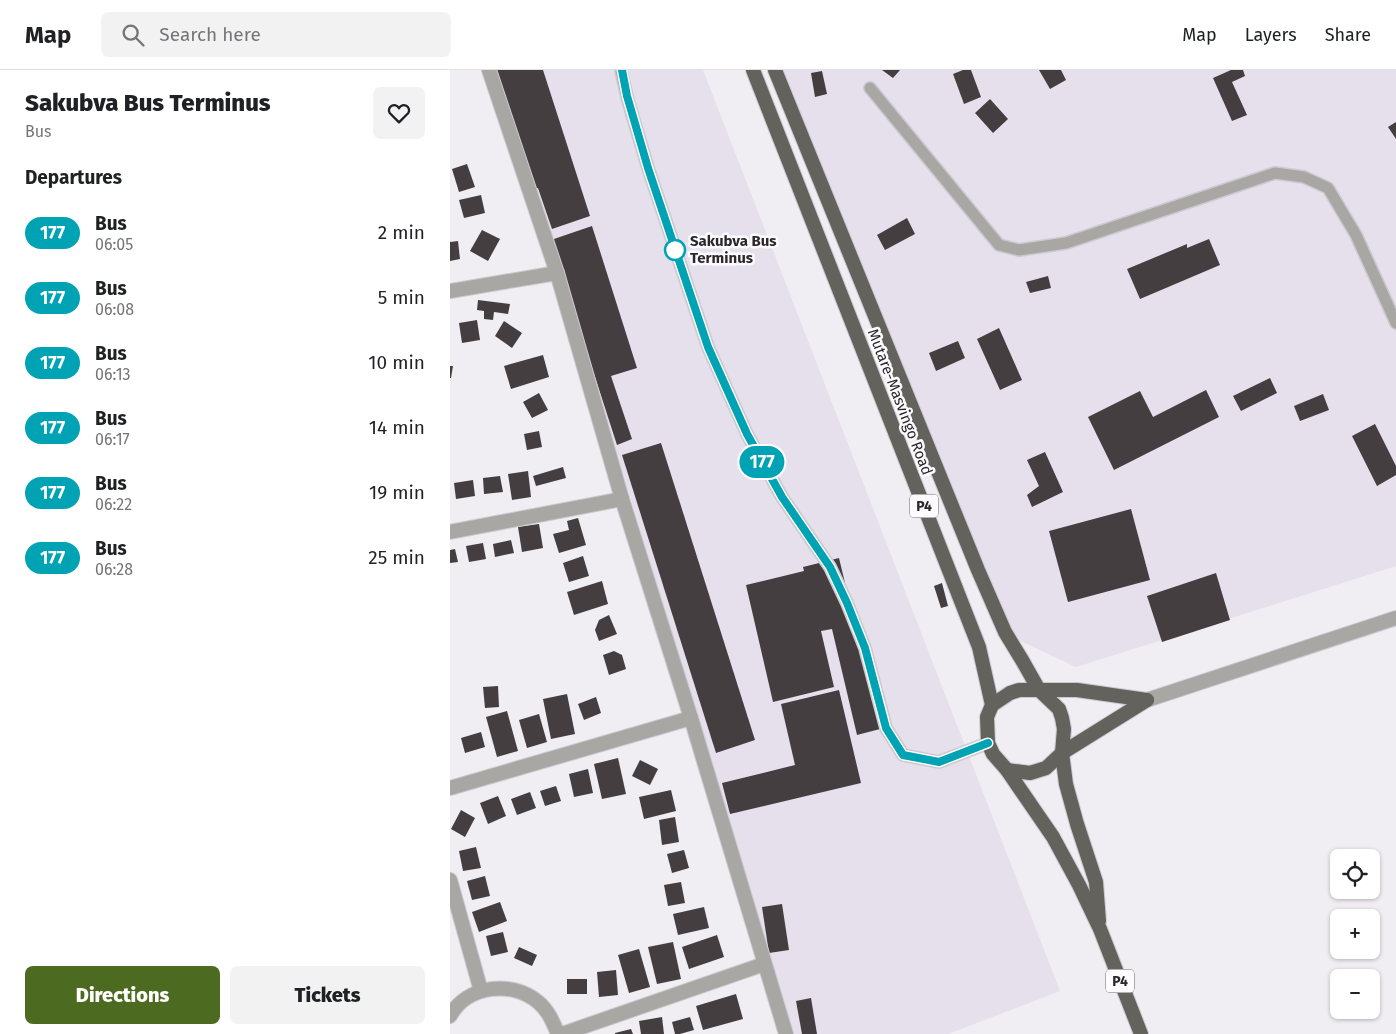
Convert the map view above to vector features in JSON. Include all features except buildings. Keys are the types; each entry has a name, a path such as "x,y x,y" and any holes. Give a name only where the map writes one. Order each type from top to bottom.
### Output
{"highway":[{"name":"Mutare-Masvingo Road","path":"753,70 979,647 992,705 987,716 988,743 1053,837 1079,885 1100,929 1141,1034"},
{"name":"Mutare-Masvingo Road","path":"775,70 978,570 1005,632 1039,690 1059,709 1064,729 1062,753 1066,784 1076,824 1096,882 1100,929"},
{"path":"992,705 1010,693 1019,690 1077,690 1147,700"},
{"path":"1007,770 1030,773 1046,768 1062,753 1147,700"}],"street":[{"path":"489,70 557,273 622,499 691,718 786,1034"},
{"path":"450,291 557,273"},
{"path":"450,532 622,499"},
{"path":"1147,700 1396,618"},
{"path":"450,788 691,718"},
{"path":"450,880 481,991"},
{"path":"562,1034 764,964"},
{"path":"450,1016 465,999 481,991 501,988 521,992 538,1002 551,1017 558,1034"}],"lane":[{"path":"622,70 627,96 648,168 708,347 747,434 782,497 830,567 847,603 865,648 886,728 903,755 939,762 988,743"},
{"path":"870,88 999,245 1019,250 1066,243 1275,173 1304,177 1328,188 1356,235 1396,323"}],"shaded area":[{"path":"493,70 703,70 1060,991 948,1034 794,1034 564,279"},
{"path":"770,70 1396,70 1396,566 1076,667 1008,635"}],"bus line":[{"name":"177","path":"622,70 627,96 648,168 708,347 747,434 782,497 830,567 847,603 865,648 886,728 903,755 939,762 988,743"}],"place":[{"name":"Sakubva Bus Terminus","path":"675,250"}]}
